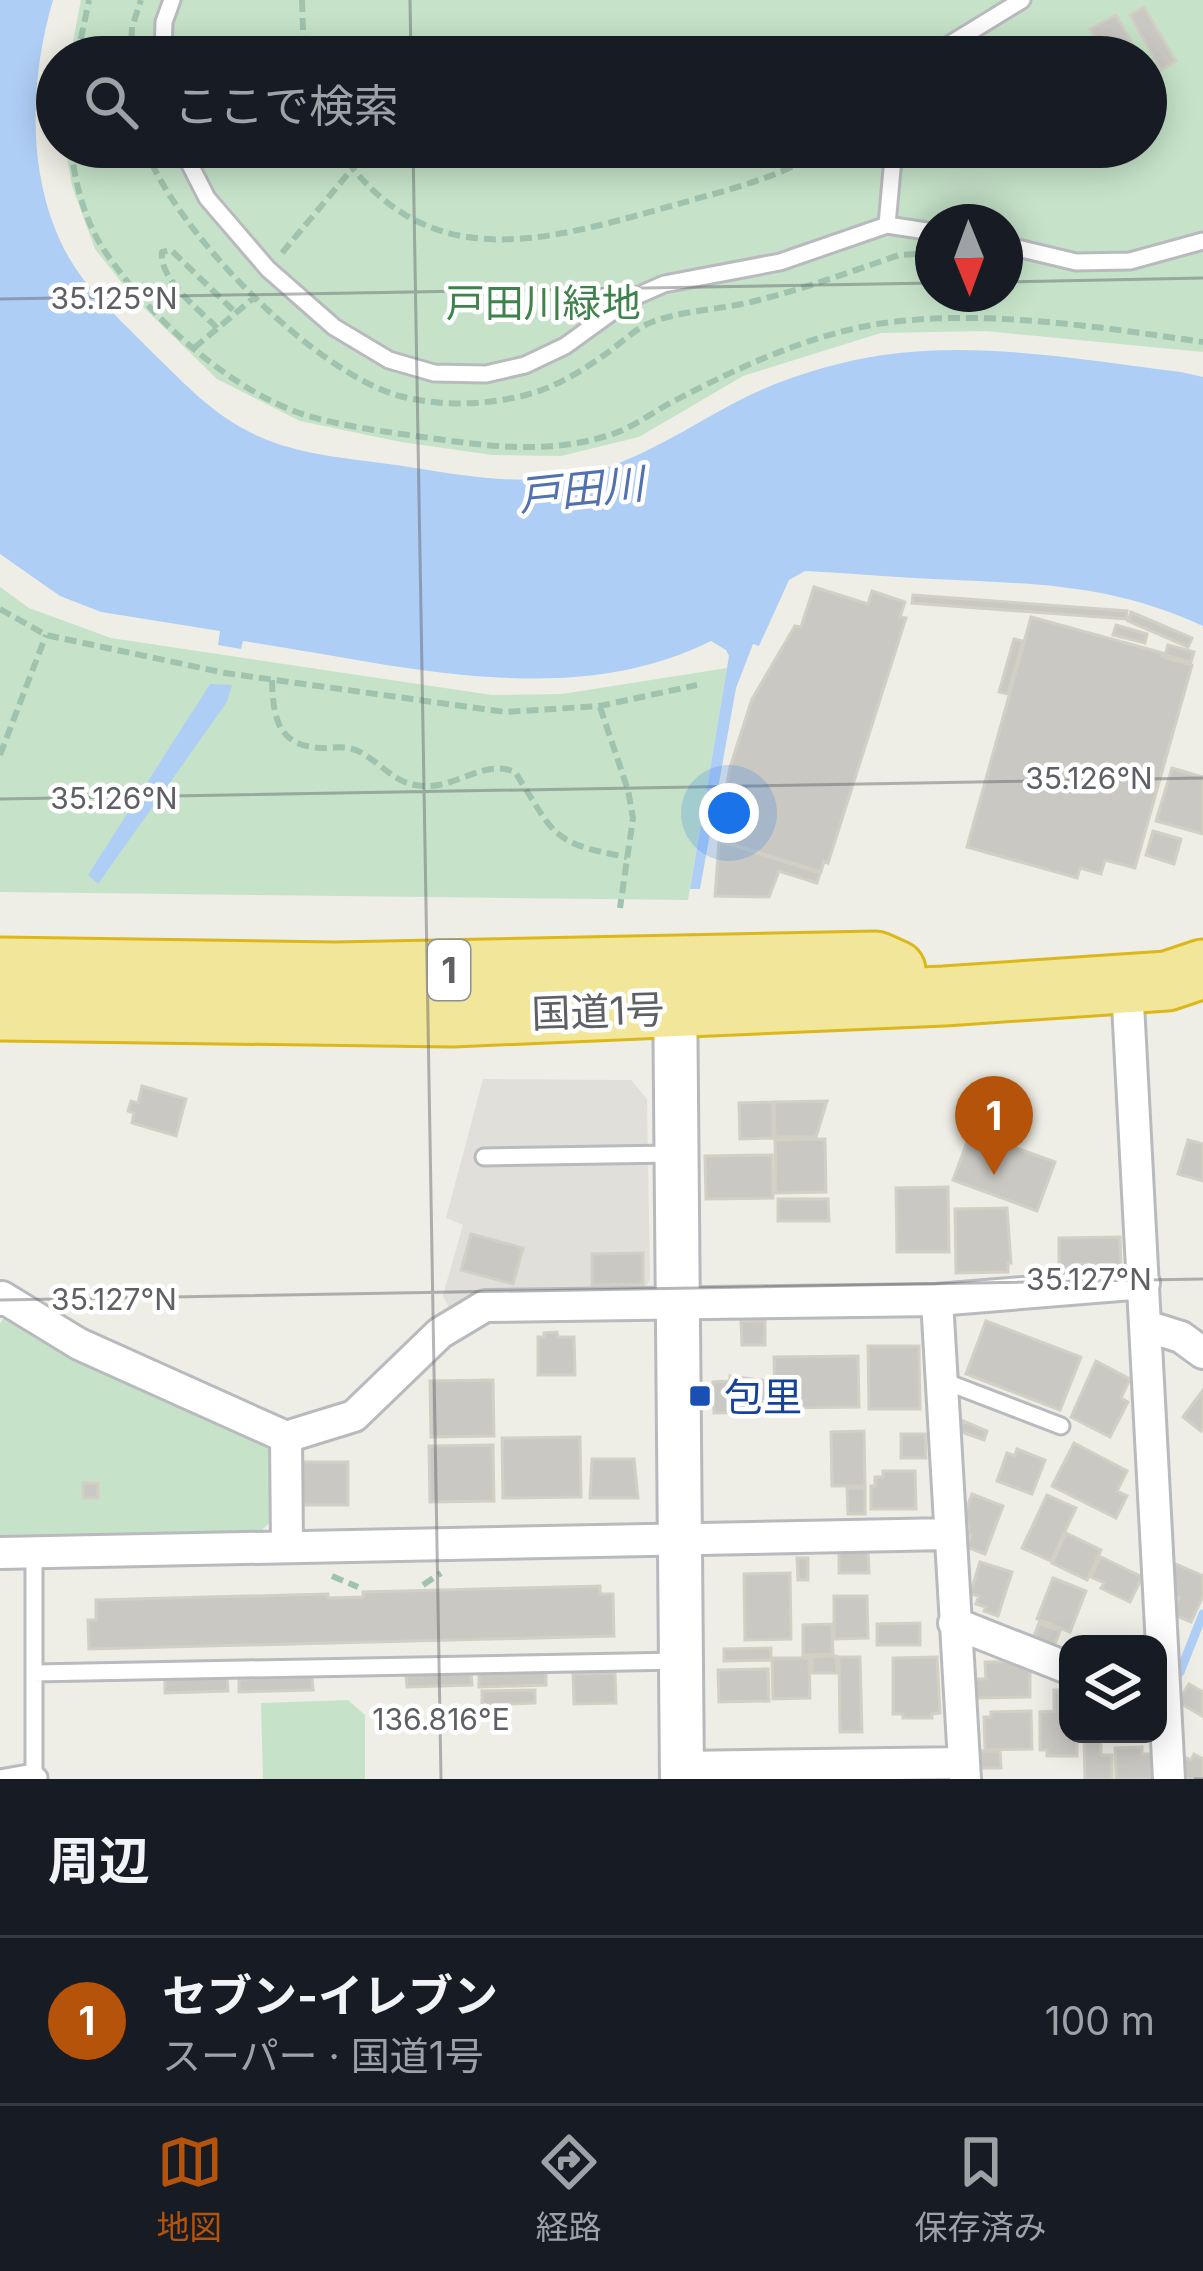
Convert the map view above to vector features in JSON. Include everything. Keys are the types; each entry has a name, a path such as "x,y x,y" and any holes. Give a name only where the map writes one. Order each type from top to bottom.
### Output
{"highway":[{"name":"1","path":"0,967 335,972 877,961 896,970"},
{"name":"国道1号","path":"657,999 896,970 1167,961 1198,969"},
{"name":"国道1号","path":"0,1011 657,999 1167,981 1198,969"},
{"name":"国道1号","path":"0,991 426,1004"},
{"name":"1","path":"0,1036 499,1040 657,999"}],"street":[{"path":"657,999 676,1154 681,1773 964,1771 937,1300"},
{"path":"1127,1004 1159,1635"},
{"path":"0,1300 79,1344 286,1437 354,1417 440,1334 485,1306 937,1300 1144,1283"},
{"path":"1146,1326 1180,1337 1203,1353"},
{"path":"286,1437 287,1547"},
{"path":"0,1553 948,1534"},
{"path":"954,1623 1059,1664"},
{"path":"1166,1743 1169,1779"}],"lane":[{"path":"164,36 172,0"},
{"path":"963,36 1022,0"},
{"path":"192,168 207,198 273,273 334,327 389,360 434,373 487,374 525,365 565,346 630,299 664,284 781,262 887,225 915,229"},
{"path":"887,225 892,168"},
{"path":"1023,249 1076,262 1130,261 1203,241"},
{"path":"484,1157 676,1154"},
{"path":"940,1380 1060,1426"},
{"path":"0,1778 38,1776 34,1552"},
{"path":"34,1673 680,1661"}],"path":[{"path":"81,36 89,0"},
{"path":"132,36 141,0"},
{"path":"302,0 303,36"},
{"path":"152,168 185,224 256,296 350,376 398,396 466,405 533,393 590,366 647,324 789,293 899,255 915,254"},
{"path":"194,348 256,296 352,169 407,219 469,238 556,236 728,190 784,168"},
{"path":"217,328 161,266 162,252 171,250 236,313"},
{"path":"789,348 876,324 953,319 1113,329 1203,342"},
{"path":"0,608 46,635 225,673 505,712 600,706 697,685"},
{"path":"0,755 46,635"},
{"path":"272,679 273,710 292,741 306,748 360,751 389,776 411,785 448,785 489,767 515,772 562,840 627,857"},
{"path":"600,706 633,818 620,908"}],"shaded area":[{"path":"483,1079 631,1080 647,1099 650,1281 642,1290 476,1293 450,1311 443,1295 463,1225 446,1218"}],"green space":[{"name":"戸田川緑地","path":"81,0 1203,0 1203,352 985,331 881,333 743,376 639,437 561,456 492,455 300,421 217,379 134,298 95,249 69,168 1167,168 1167,36 74,36"},
{"path":"0,587 29,608 111,638 492,695 562,694 727,668 688,900 0,892"},
{"path":"18,1313 256,1437 271,1452 271,1521 260,1532 0,1537 0,1324 4,1317"},
{"path":"348,1700 365,1715 365,1779 263,1779 261,1703"}],"water":[{"name":"戸田川","path":"0,0 53,0 44,36 36,36 36,168 54,227 76,270 201,399 242,428 294,449 473,476 537,480 602,469 777,383 883,355 995,351 1203,377 1203,626 1135,601 1071,588 805,571 789,580 759,646 753,644 736,688 700,889 690,889 729,656 711,641 656,663 540,678 419,670 243,641 241,649 218,645 220,631 101,612 60,596 0,554"},
{"path":"210,684 232,685 227,702 98,884 88,875"}],"building":[{"path":"1144,7 1161,36 1142,36 1130,15"},
{"path":"1116,15 1128,36 1094,36 1090,29"},
{"path":"1167,46 1176,61 1167,66"},
{"path":"814,587 868,604 872,591 905,602 900,617 906,618 828,863 824,861 821,872 719,840 730,767 752,699 795,626 801,627"},
{"path":"913,595 1127,611 1126,619 912,603"},
{"path":"1131,612 1192,638 1188,647 1128,621"},
{"path":"1031,617 1192,665 1135,868 1105,860 1101,874 1080,868 1077,878 967,847"},
{"path":"1116,625 1147,634 1145,643 1113,635"},
{"path":"1014,639 1023,641 1008,694 999,692"},
{"path":"1168,645 1194,652 1191,662 1165,655"},
{"path":"1172,768 1203,777 1203,834 1156,821"},
{"path":"1153,831 1181,839 1174,864 1146,855"},
{"path":"719,841 820,873 817,883 779,871 769,897 715,896"},
{"path":"142,1086 186,1099 176,1136 132,1123 134,1113 128,1111 131,1101 138,1103"},
{"path":"827,1101 816,1137 775,1137 774,1102"},
{"path":"773,1102 773,1138 740,1139 739,1103"},
{"path":"969,1137 987,1143 989,1138 1055,1162 1037,1211 953,1180"},
{"path":"825,1139 826,1192 776,1193 775,1140"},
{"path":"1188,1140 1203,1144 1203,1181 1178,1174"},
{"path":"772,1155 773,1198 706,1199 705,1156"},
{"path":"948,1187 949,1252 897,1252 896,1188"},
{"path":"778,1199 828,1199 829,1221 778,1221"},
{"path":"1007,1208 1008,1272 956,1273 955,1209"},
{"path":"471,1234 523,1248 513,1284 461,1270"},
{"path":"1120,1237 1121,1269 1078,1264 1078,1270 1059,1270 1059,1238"},
{"path":"643,1253 643,1284 592,1285 592,1254"},
{"path":"741,1321 765,1321 765,1345 742,1345"},
{"path":"986,1321 1081,1357 1060,1410 966,1374"},
{"path":"557,1332 558,1337 574,1337 575,1375 538,1375 538,1337"},
{"path":"868,1346 919,1346 920,1409 869,1409"},
{"path":"858,1356 859,1407 775,1408 774,1357"},
{"path":"1096,1361 1130,1379 1121,1398 1128,1402 1110,1437 1071,1417"},
{"path":"730,1376 767,1381 767,1412 714,1413 713,1382 730,1381"},
{"path":"493,1380 494,1436 431,1437 430,1381"},
{"path":"1203,1390 1203,1428 1201,1431 1183,1417"},
{"path":"963,1421 987,1431 984,1440 959,1431"},
{"path":"864,1431 865,1486 832,1486 831,1432"},
{"path":"901,1434 925,1434 926,1458 901,1458"},
{"path":"580,1437 581,1497 503,1498 502,1438"},
{"path":"1074,1443 1127,1471 1117,1491 1127,1496 1116,1518 1052,1486"},
{"path":"493,1445 494,1501 430,1502 429,1446"},
{"path":"1017,1449 1045,1460 1032,1494 997,1481 1007,1453 1015,1456"},
{"path":"592,1459 634,1459 638,1498 590,1498"},
{"path":"302,1462 348,1462 348,1505 303,1505"},
{"path":"883,1471 915,1471 916,1509 871,1509 871,1486 875,1486 875,1477 883,1477"},
{"path":"83,1483 98,1483 98,1498 83,1498"},
{"path":"847,1488 865,1488 865,1514 848,1514"},
{"path":"972,1494 1003,1506 985,1554 967,1547 971,1535 964,1515"},
{"path":"1047,1495 1076,1508 1051,1561 1022,1548"},
{"path":"1066,1533 1101,1550 1087,1580 1052,1563"},
{"path":"868,1550 869,1573 839,1573 839,1551"},
{"path":"1101,1557 1142,1577 1130,1602 1101,1588 1104,1583 1091,1577"},
{"path":"797,1558 808,1558 808,1580 798,1580"},
{"path":"980,1562 1012,1572 998,1616 984,1611 986,1607 976,1604 979,1596 970,1594"},
{"path":"1176,1564 1203,1576 1203,1596 1191,1622 1172,1614 1179,1598 1174,1595 1172,1573"},
{"path":"790,1573 791,1639 745,1640 744,1574"},
{"path":"1053,1578 1086,1591 1070,1632 1037,1619"},
{"path":"600,1586 600,1594 613,1594 614,1636 89,1649 88,1620 96,1620 96,1600 328,1594 328,1598 363,1597 363,1592"},
{"path":"834,1596 867,1596 868,1638 834,1639"},
{"path":"920,1623 920,1645 877,1645 877,1624"},
{"path":"1039,1623 1060,1631 1052,1651 1031,1644"},
{"path":"832,1624 833,1654 803,1655 803,1625"},
{"path":"771,1648 771,1660 724,1661 724,1649"},
{"path":"836,1656 837,1673 812,1673 812,1657"},
{"path":"839,1657 860,1657 862,1732 840,1732"},
{"path":"937,1657 940,1713 932,1718 893,1714 893,1658"},
{"path":"772,1658 809,1658 810,1698 773,1699"},
{"path":"1030,1661 1030,1697 974,1698 974,1679 986,1679 985,1662"},
{"path":"768,1669 769,1701 719,1702 718,1670"},
{"path":"546,1670 546,1685 479,1687 479,1672"},
{"path":"615,1673 616,1703 574,1704 573,1674"},
{"path":"471,1674 472,1685 407,1687 406,1675"},
{"path":"312,1677 313,1690 239,1692 239,1679"},
{"path":"227,1678 228,1691 165,1693 165,1679"},
{"path":"1189,1684 1203,1692 1202,1716 1178,1702"},
{"path":"535,1690 535,1703 482,1705 482,1691"},
{"path":"1054,1690 1059,1690 1059,1743 1077,1743 1077,1756 1047,1756 1047,1750 1040,1750 1040,1712 1054,1711"},
{"path":"1031,1711 1032,1749 985,1750 984,1717 991,1717 991,1712"},
{"path":"1084,1743 1101,1743 1101,1755 1112,1755 1112,1779 1085,1779"},
{"path":"1142,1747 1142,1754 1151,1754 1152,1779 1116,1779 1115,1748"},
{"path":"980,1751 1000,1751 1001,1768 980,1768"},
{"path":"1194,1754 1203,1759 1203,1779 1185,1779 1185,1772 1179,1769 1185,1757 1191,1760"}],"waterway":[{"path":"1180,1672 1203,1614"}],"place":[{"name":"セブン-イレブン","path":"994,1175"},
{"name":"包里","path":"700,1396"}]}
